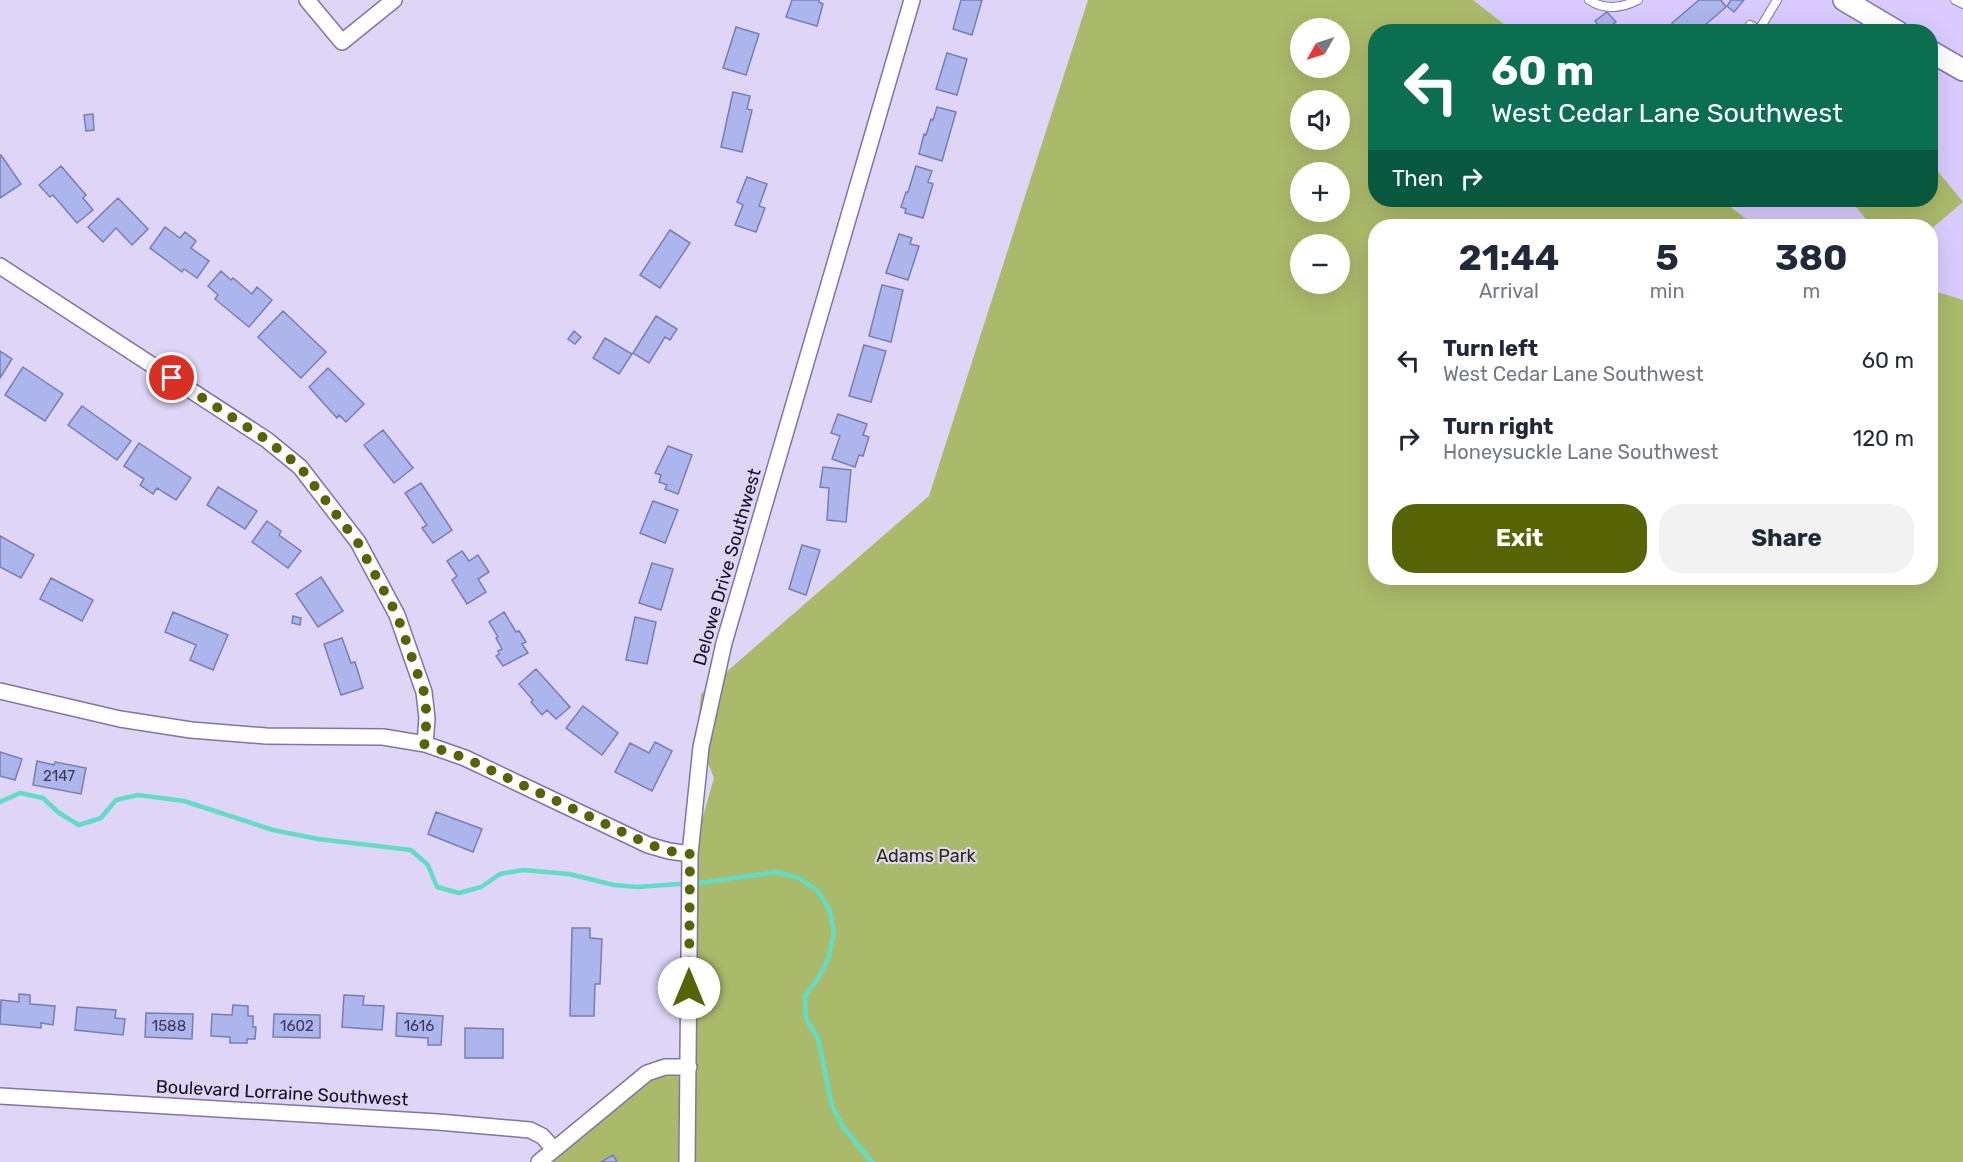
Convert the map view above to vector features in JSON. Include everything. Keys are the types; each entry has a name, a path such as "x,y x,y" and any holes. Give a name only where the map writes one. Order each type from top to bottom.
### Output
{"main road":[{"path":"1844,0 1884,24"},
{"path":"1938,56 1963,70"}],"street":[{"path":"307,0 342,42 394,0"},
{"name":"Delowe Drive Southwest","path":"687,1162 690,854 701,747 724,643 912,0"},
{"path":"0,266 267,440 300,467 358,543 397,615 424,692 427,718 424,744"},
{"path":"0,691 120,719 190,730 266,736 382,737 424,744 465,758 648,844 669,851 690,854"},
{"path":"539,1162 647,1073 665,1067 689,1066"},
{"name":"Boulevard Lorraine Southwest","path":"0,1096 438,1122 519,1129 542,1136 554,1149"}],"lane":[{"path":"1589,0 1606,7 1618,8 1638,0"},
{"path":"1765,24 1777,0"},
{"path":"1955,0 1963,4"}],"shaded area":[{"path":"1473,0 1963,0 1963,300 1938,292 1938,219 1746,219 1731,207 1938,207 1938,24 1504,24"}],"green space":[{"name":"Adams Park","path":"1088,0 1473,0 1504,24 1368,24 1368,207 1731,207 1746,219 1368,219 1368,585 1938,585 1938,292 1963,300 1963,1162 536,1162 639,1081 685,1062 686,875 714,778 697,736 701,694 929,496"},
{"path":"1938,172 1963,202 1938,223 1938,219 1866,219 1856,207 1938,207"}],"building":[{"path":"792,0 819,0 823,4 817,26 786,17"},
{"path":"961,0 982,0 972,35 953,29"},
{"path":"1699,0 1721,0 1726,7 1706,24 1672,23"},
{"path":"1731,0 1744,0 1734,12 1727,6"},
{"path":"1607,12 1616,22 1597,24 1595,21"},
{"path":"736,27 759,34 746,75 723,68"},
{"path":"947,53 967,59 957,95 936,89"},
{"path":"733,92 750,96 747,109 752,110 742,152 721,147"},
{"path":"937,107 956,112 942,161 919,154 924,134 926,135"},
{"path":"93,114 94,130 86,131 84,115"},
{"path":"0,156 21,184 0,198"},
{"path":"61,166 86,195 83,198 93,210 77,223 53,195 50,197 39,185"},
{"path":"916,166 932,171 928,182 933,184 923,218 905,213 906,209 901,207"},
{"path":"747,177 767,184 759,206 765,208 756,232 735,225 743,205 737,202"},
{"path":"118,198 148,229 132,245 116,228 103,242 88,227"},
{"path":"165,227 180,238 185,232 196,241 191,248 209,261 197,278 184,269 182,272 150,248"},
{"path":"670,230 690,243 660,288 640,275"},
{"path":"899,234 912,238 910,244 919,246 908,280 886,273"},
{"path":"221,271 252,294 257,287 272,300 249,327 215,299 218,295 208,286"},
{"path":"882,285 903,290 891,342 869,336"},
{"path":"283,311 326,352 301,378 258,337"},
{"path":"656,316 677,329 670,340 665,337 649,363 633,353"},
{"path":"574,331 581,337 575,344 568,339"},
{"path":"605,338 632,354 619,374 593,358"},
{"path":"864,345 886,351 871,402 849,396"},
{"path":"0,351 12,359 0,378"},
{"path":"23,367 63,394 45,421 5,395"},
{"path":"328,368 364,404 346,422 339,415 337,418 309,387"},
{"path":"82,406 131,441 117,460 68,425"},
{"path":"838,414 867,424 863,435 869,437 863,456 859,455 855,467 832,459 840,436 831,433"},
{"path":"383,430 413,468 394,483 364,445"},
{"path":"139,443 191,478 176,500 157,488 153,494 140,485 144,479 124,466"},
{"path":"668,446 692,455 678,494 665,489 667,485 659,482 661,475 655,473"},
{"path":"823,467 851,470 846,522 827,520 829,488 820,487"},
{"path":"421,483 452,530 433,543 422,528 427,525 405,493"},
{"path":"218,487 257,511 245,529 207,505"},
{"path":"653,501 678,510 665,543 640,533"},
{"path":"267,521 281,531 279,535 301,551 288,568 252,542"},
{"path":"0,536 34,555 21,578 0,567"},
{"path":"802,545 820,550 806,595 789,589"},
{"path":"462,551 469,561 478,555 489,572 478,579 486,592 467,604 452,580 457,576 447,561"},
{"path":"652,563 673,569 661,610 639,603"},
{"path":"321,577 343,611 318,627 296,594"},
{"path":"51,578 93,600 82,621 40,599"},
{"path":"173,612 228,635 213,670 190,660 196,645 165,632"},
{"path":"504,612 516,632 519,631 526,642 522,644 528,653 503,666 496,656 502,649 489,622"},
{"path":"293,616 301,618 300,625 292,623"},
{"path":"635,617 656,622 647,664 626,660"},
{"path":"342,638 351,663 355,662 363,688 341,695 324,644"},
{"path":"536,669 570,707 556,719 547,710 542,715 519,684"},
{"path":"583,706 618,733 602,755 566,728"},
{"path":"655,742 672,751 652,791 615,772 630,743 649,753"},
{"path":"0,752 22,759 15,780 0,776"},
{"path":"37,761 86,768 81,794 33,785"},
{"path":"436,812 482,829 473,852 428,834"},
{"path":"572,928 590,928 590,938 602,939 600,984 595,984 594,1016 570,1016"},
{"path":"19,994 30,995 30,1004 55,1006 53,1025 41,1023 41,1028 0,1024 1,1000 19,1002"},
{"path":"344,995 364,996 363,1005 384,1006 382,1030 342,1027"},
{"path":"233,1005 248,1006 248,1016 253,1016 253,1027 256,1027 255,1039 247,1039 247,1043 230,1043 230,1037 211,1036 212,1014 232,1015"},
{"path":"77,1007 116,1010 115,1018 125,1019 123,1035 75,1030"},
{"path":"146,1013 193,1014 192,1039 145,1037"},
{"path":"397,1013 443,1016 441,1045 428,1045 428,1038 396,1036"},
{"path":"274,1014 320,1015 320,1038 273,1037"},
{"path":"465,1028 503,1029 503,1058 465,1058"},
{"path":"613,1155 617,1162 601,1162"}],"waterway":[{"path":"0,802 20,793 43,798 59,813 79,825 101,818 116,800 138,795 184,801 273,830 318,839 411,850 428,865 437,887 459,893 481,887 500,874 523,870 569,874 614,885 637,887 707,882 776,872 799,878 818,891 830,911 834,933 829,956 819,977 805,996 806,1019 818,1038 832,1106 843,1127 872,1162"}],"route":[{"path":"172,378 267,440 300,467 358,543 397,615 424,692 427,718 424,744 465,758 648,844 669,851 690,854 689,988"}]}
